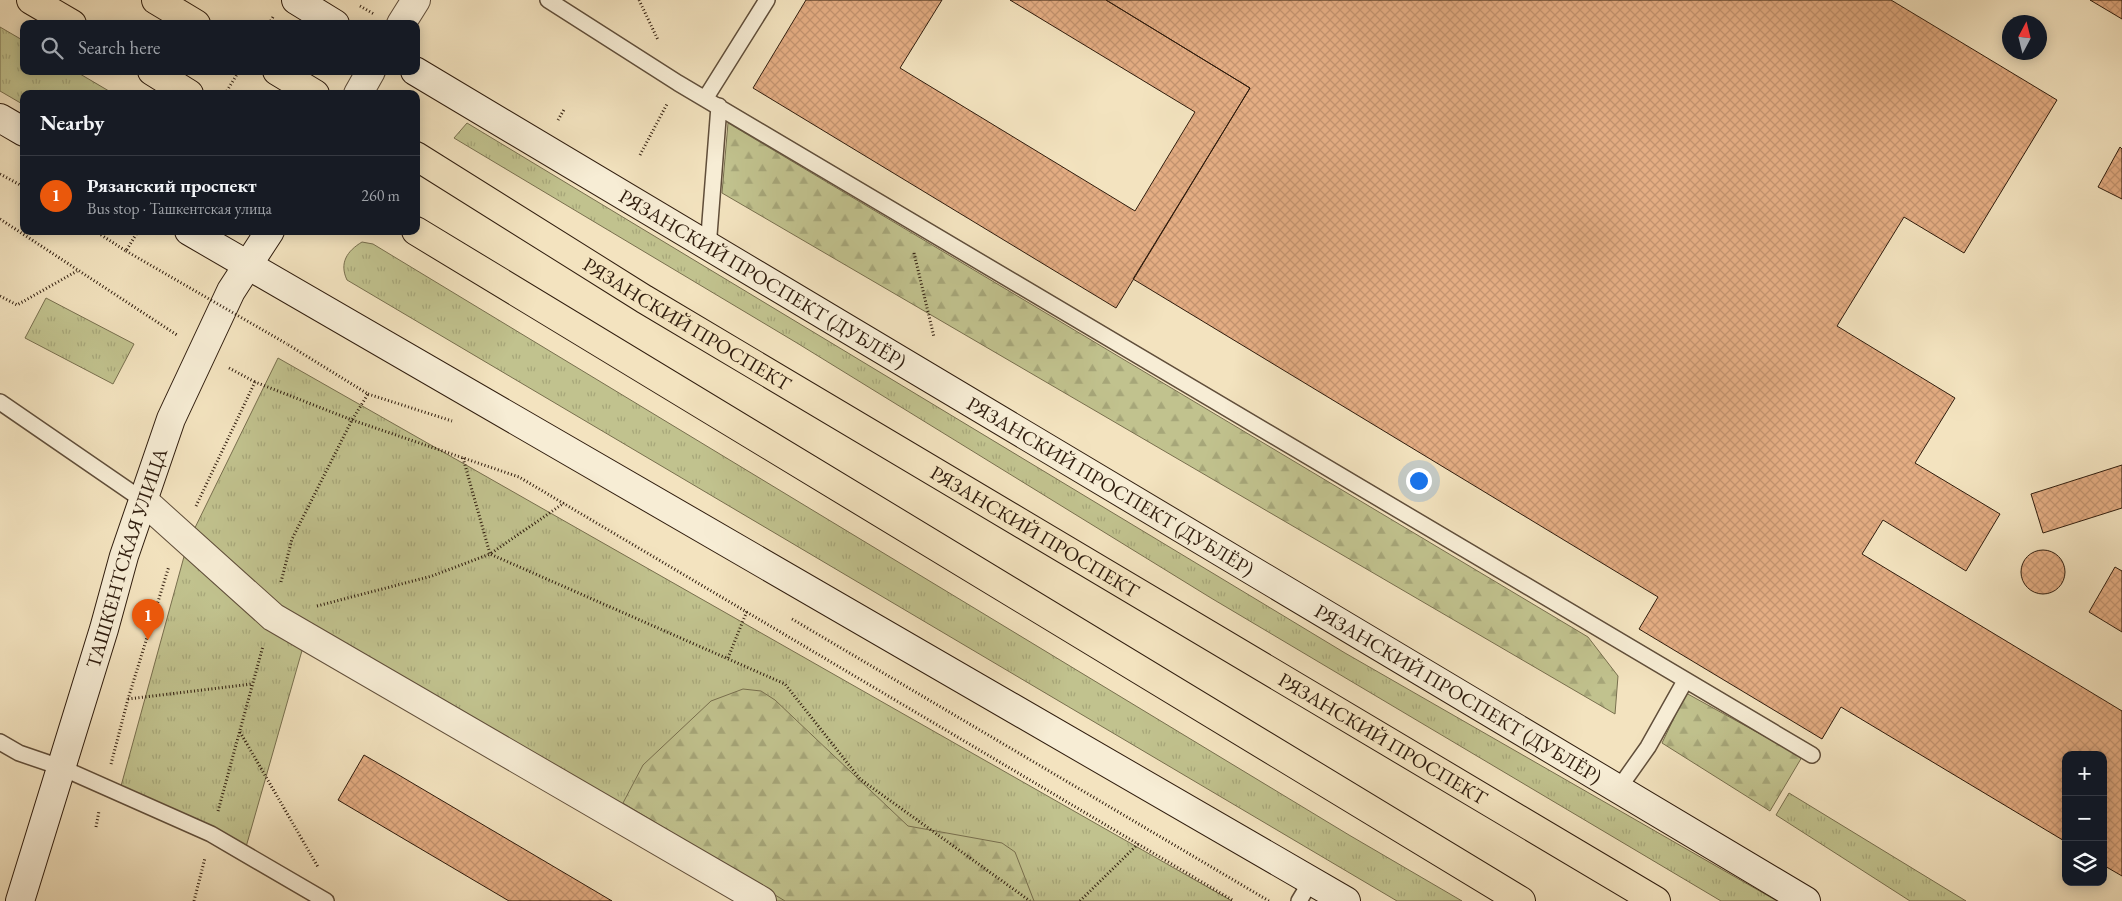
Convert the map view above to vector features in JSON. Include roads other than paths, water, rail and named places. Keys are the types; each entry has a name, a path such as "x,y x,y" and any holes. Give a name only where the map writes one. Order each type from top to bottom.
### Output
{"main road":[{"path":"31,0 65,20"},
{"path":"156,0 189,20"},
{"path":"159,75 183,90"},
{"path":"284,75 308,90"},
{"name":"РЯЗАНСКИЙ ПРОСПЕКТ","path":"420,159 652,304 1656,901"},
{"path":"420,233 1521,901"}],"street":[{"path":"296,0 329,20"},
{"path":"392,20 416,0"},
{"name":"РЯЗАНСКИЙ ПРОСПЕКТ (ДУБЛЁР)","path":"420,74 708,248 1619,788 1806,901"},
{"path":"360,90 369,75"},
{"path":"0,118 20,130"},
{"path":"196,235 399,352 1305,891 1346,901"},
{"name":"ТАШКЕНТСКАЯ УЛИЦА","path":"20,901 60,766 104,629 124,556 171,419 231,291 267,235"},
{"path":"144,501 273,617 762,901"}],"lane":[{"path":"548,0 678,83 906,216 1812,755"},
{"path":"708,248 712,103 767,0"},
{"path":"0,402 144,501"},
{"path":"1619,788 1648,747 1685,681"},
{"path":"0,742 19,753 60,766 211,834 326,901"}],"place":[{"name":"Рязанский проспект","path":"148,640"}]}
